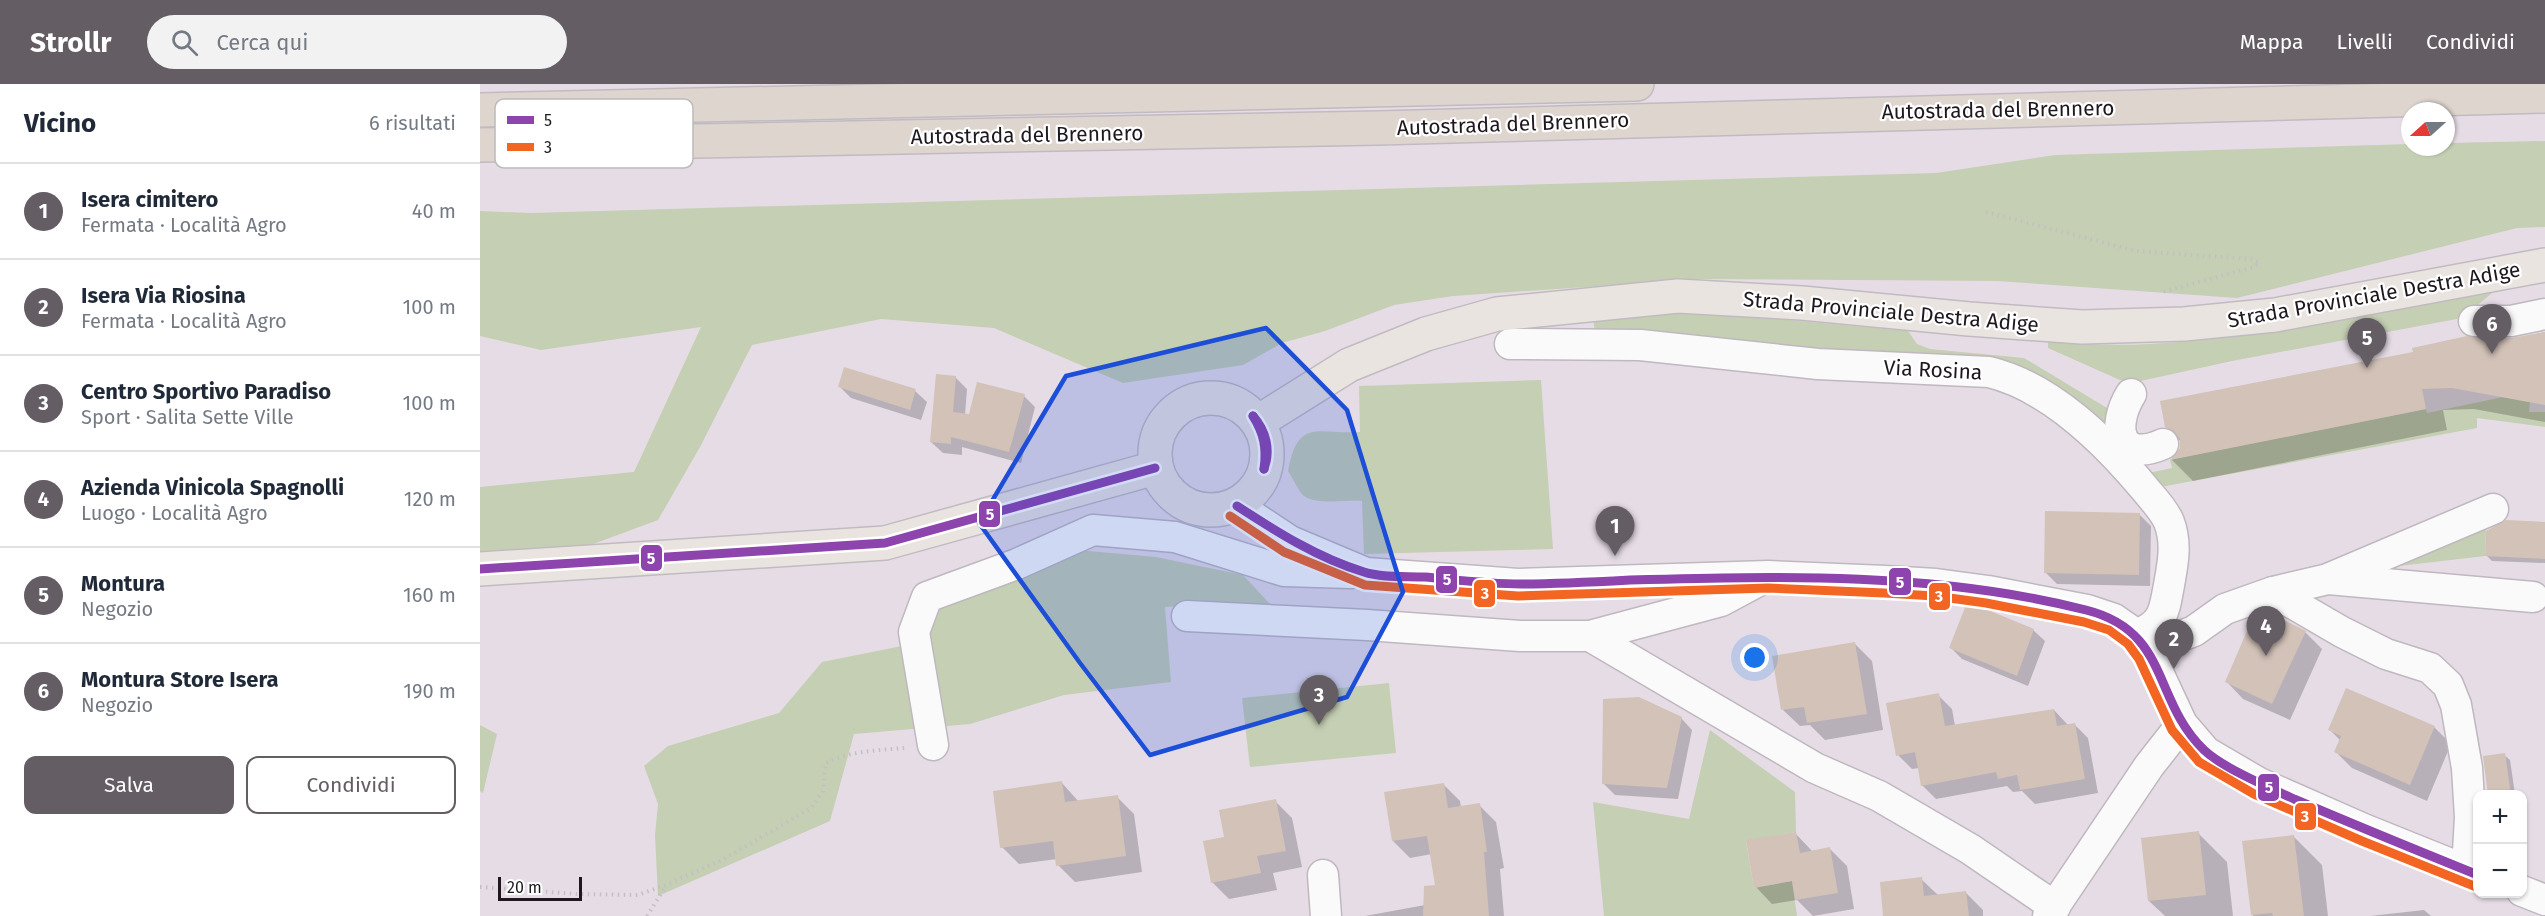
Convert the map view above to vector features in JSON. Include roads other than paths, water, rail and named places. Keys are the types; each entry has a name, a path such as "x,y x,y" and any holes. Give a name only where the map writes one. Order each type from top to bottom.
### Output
{"highway":[{"name":"Autostrada del Brennero","path":"693,105 1637,84"},
{"name":"Autostrada del Brennero","path":"693,143 1367,128 2545,96"},
{"name":"Autostrada del Brennero","path":"480,110 495,110"},
{"name":"Autostrada del Brennero","path":"480,145 495,145"}],"main road":[{"name":"Strada Provinciale Destra Adige","path":"1258,422 1349,365 1426,334 1508,313 1678,296 1802,303 2082,327 2184,324 2275,315 2545,265"},
{"path":"1198,398 1221,398 1242,406 1258,422 1269,453 1260,484 1237,506 1212,512 1187,507 1167,491 1155,468 1154,446 1162,424 1178,408 1198,398"},
{"path":"480,569 885,543 1155,468"}],"street":[{"path":"2474,321 2511,321 2545,314"},
{"name":"Via Rosina","path":"1510,345 1640,345 1818,364 1989,372 2010,377 2045,398 2104,444 2133,474 2168,519 2175,551 2164,613 2143,644"},
{"path":"2131,394 2122,408 2119,423 2121,435 2128,446 2138,451 2149,450 2163,444"},
{"path":"1237,506 1290,541 1366,573"},
{"path":"2143,644 2171,640 2194,631 2225,609 2273,592 2328,579 2493,509"},
{"path":"933,745 914,632 927,597 1017,564 1093,530 1175,537 1284,572 1366,573 1518,584 1768,576 1936,584 1988,591 2087,610 2114,619 2143,644 2182,724 2206,752 2259,783 2366,830 2469,871 2470,807 2456,705 2448,685 2430,668 2386,654 2350,637 2273,592"},
{"path":"1187,616 1367,625 1520,636 1590,636 1721,601 1768,576"},
{"path":"2328,579 2533,597"},
{"path":"1590,636 1815,768 1879,796 1970,849 2052,911 2148,766 2182,724"},
{"path":"1323,875 1326,916"},
{"path":"2527,893 2545,900"}],"place":[{"name":"Montura Store Isera","path":"2492,354"},
{"name":"Montura","path":"2367,368"},
{"name":"Isera cimitero","path":"1615,556"},
{"name":"Azienda Vinicola Spagnolli","path":"2266,656"},
{"name":"Isera Via Riosina","path":"2174,669"},
{"name":"Centro Sportivo Paradiso","path":"1319,725"}]}
